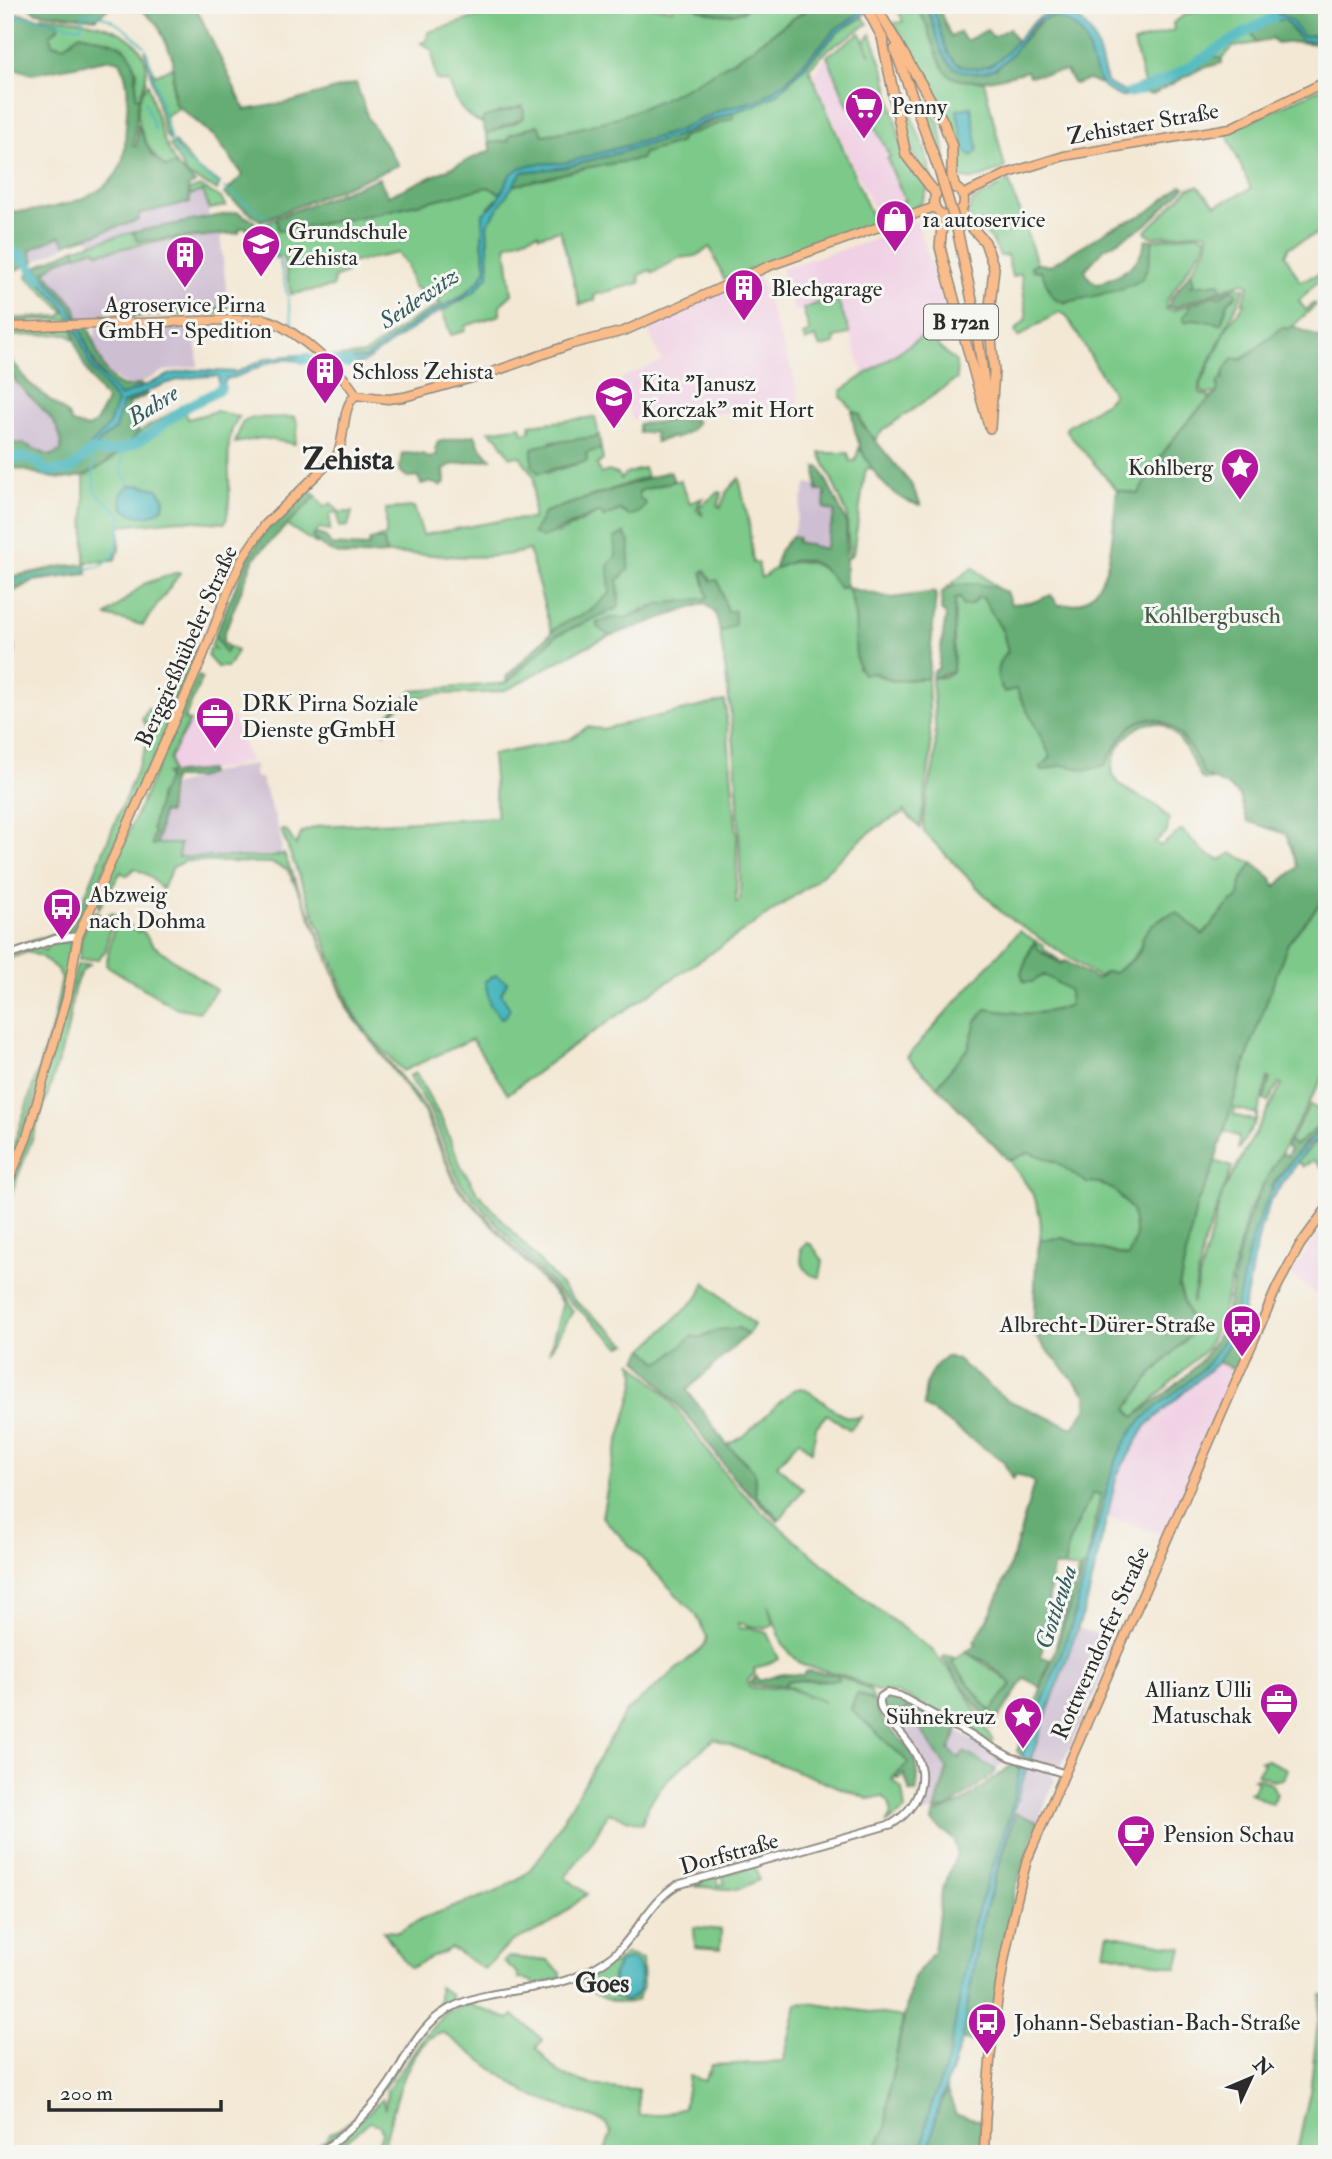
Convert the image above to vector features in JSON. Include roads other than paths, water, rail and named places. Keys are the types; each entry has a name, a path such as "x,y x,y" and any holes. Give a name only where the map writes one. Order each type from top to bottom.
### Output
{"highway":[{"name":"B 172n","path":"865,5 943,121 952,146 952,177 955,188"},
{"name":"B 172n","path":"875,5 940,173 957,229 974,310 990,428"},
{"path":"886,35 906,155 936,194"},
{"path":"961,210 964,219 985,242 994,268 989,316 994,363 990,428"},
{"name":"B 172n","path":"943,215 940,247 990,428"}],"main road":[{"name":"Zehistaer Straße","path":"962,195 1009,173 1065,156 1230,128 1327,81"},
{"path":"946,186 955,188 962,195 961,210 953,215 943,215 935,207 936,194 946,186"},
{"path":"5,327 262,318 277,324 330,365 343,376 356,395 388,399 404,397 490,373 569,345 619,333 774,264 935,207"},
{"name":"Berggießhübeler Straße","path":"5,1190 27,1137 67,998 78,936 201,661 244,556 274,515 337,455 344,441 348,404 356,395"},
{"name":"Rottwerndorfer Straße","path":"984,2154 995,2025 1017,1894 1038,1828 1277,1287 1300,1245 1327,1208"}],"street":[{"path":"5,957 55,939 78,936"},
{"name":"Dorfstraße","path":"318,2154 368,2111 422,2034 440,2014 464,2002 521,1991 584,1973 621,1948 665,1892 677,1885 880,1828 902,1818 918,1794 922,1779 919,1758 881,1712 878,1702 887,1693 900,1696 1015,1759 1063,1773"}],"water":[{"path":"871,5 878,5 838,32 779,93 758,104 705,122 677,136 566,167 522,172 487,225 488,276 475,291 419,324 363,363 340,365 332,356 343,360 365,358 418,320 462,296 480,280 486,268 482,241 483,214 497,201 510,175 519,168 533,164 565,163 675,132 721,110 759,100 786,82 836,29"},
{"path":"926,5 935,15 954,62 980,68 994,63 1006,53 1038,19 1051,13 1070,15 1086,26 1092,35 1108,84 1125,92 1140,85 1142,92 1121,97 1105,89 1093,66 1084,37 1078,29 1053,17 1033,26 1000,65 988,71 972,73 960,70 945,57"},
{"path":"1279,14 1291,20 1302,36 1327,35 1327,40 1302,41 1285,20 1273,20 1227,44 1188,72 1146,91 1145,88 1203,61 1225,42"},
{"path":"971,107 978,149 972,156 964,150 957,110"},
{"path":"36,267 70,307 76,319 71,319 62,304 29,271"},
{"path":"76,327 80,327 95,368 120,397 171,374 192,370 237,372 267,358 309,354 316,364 285,360 267,363 226,379 222,391 212,396 211,393 219,388 218,376 191,377 157,387 122,404 115,429 100,441 81,467 75,462 108,427 117,402 91,368"},
{"path":"139,485 157,489 164,497 163,507 154,514 133,514 123,508 121,494 128,486"},
{"path":"496,975 507,982 501,994 510,1009 505,1017 501,1018 490,1005 485,981"},
{"path":"1327,1125 1327,1132 1308,1147 1271,1200 1260,1230 1241,1321 1218,1362 1146,1426 1117,1475 1087,1602 1030,1761 1022,1757 1072,1624 1112,1471 1121,1451 1141,1421 1192,1379 1218,1349 1236,1310 1250,1247 1264,1208 1283,1172 1310,1140"},
{"path":"1021,1764 1027,1766 980,1928 962,2040 936,2116 929,2154 922,2154 928,2116 949,2056 973,1926 1011,1811"},
{"path":"628,1959 636,1961 640,1978 636,1995 626,2001 613,1996 613,1974 618,1964"}],"waterway":[{"path":"5,14 81,27 83,13 92,13 116,23 144,46"},
{"name":"Seidewitz","path":"1130,93 1150,87 1186,69 1273,18"},
{"path":"146,49 171,140 182,158 220,185"},
{"path":"145,101 155,130"},
{"path":"224,188 267,217"},
{"path":"272,228 288,297"},
{"name":"Seidewitz","path":"5,250 20,254 39,278"},
{"path":"288,300 293,327"},
{"name":"Seidewitz","path":"302,359 349,363"},
{"name":"Bahre","path":"5,458 28,458 47,471 70,470 92,450 105,452 130,446 183,409 221,388"},
{"path":"124,448 121,474 128,480 128,486"},
{"path":"5,583 102,566 115,555 122,515 95,492 92,452"}],"place":[{"name":"Penny","path":"864,140"},
{"name":"1a autoservice","path":"895,253"},
{"name":"Grundschule Zehista","path":"261,278"},
{"name":"Agroservice Pirna GmbH - Spedition","path":"185,289"},
{"name":"Blechgarage","path":"744,322"},
{"name":"Schloss Zehista","path":"325,405"},
{"name":"Kita \"Janusz Korczak\" mit Hort","path":"614,430"},
{"name":"Kohlberg","path":"1240,501"},
{"name":"DRK Pirna Soziale Dienste gGmbH","path":"215,750"},
{"name":"Abzweig nach Dohma","path":"62,941"},
{"name":"Albrecht-Dürer-Straße","path":"1242,1358"},
{"name":"Allianz Ulli Matuschak","path":"1279,1736"},
{"name":"Sühnekreuz","path":"1023,1750"},
{"name":"Pension Schau","path":"1136,1868"},
{"name":"Johann-Sebastian-Bach-Straße","path":"987,2056"}],"district":[{"name":"Zehista","path":"348,459"},
{"name":"Goes","path":"602,1983"}],"park label":[{"name":"Kohlbergbusch","path":"1212,615"}],"water label":[{"name":"Gottleuba","path":"1056,1607"}]}
